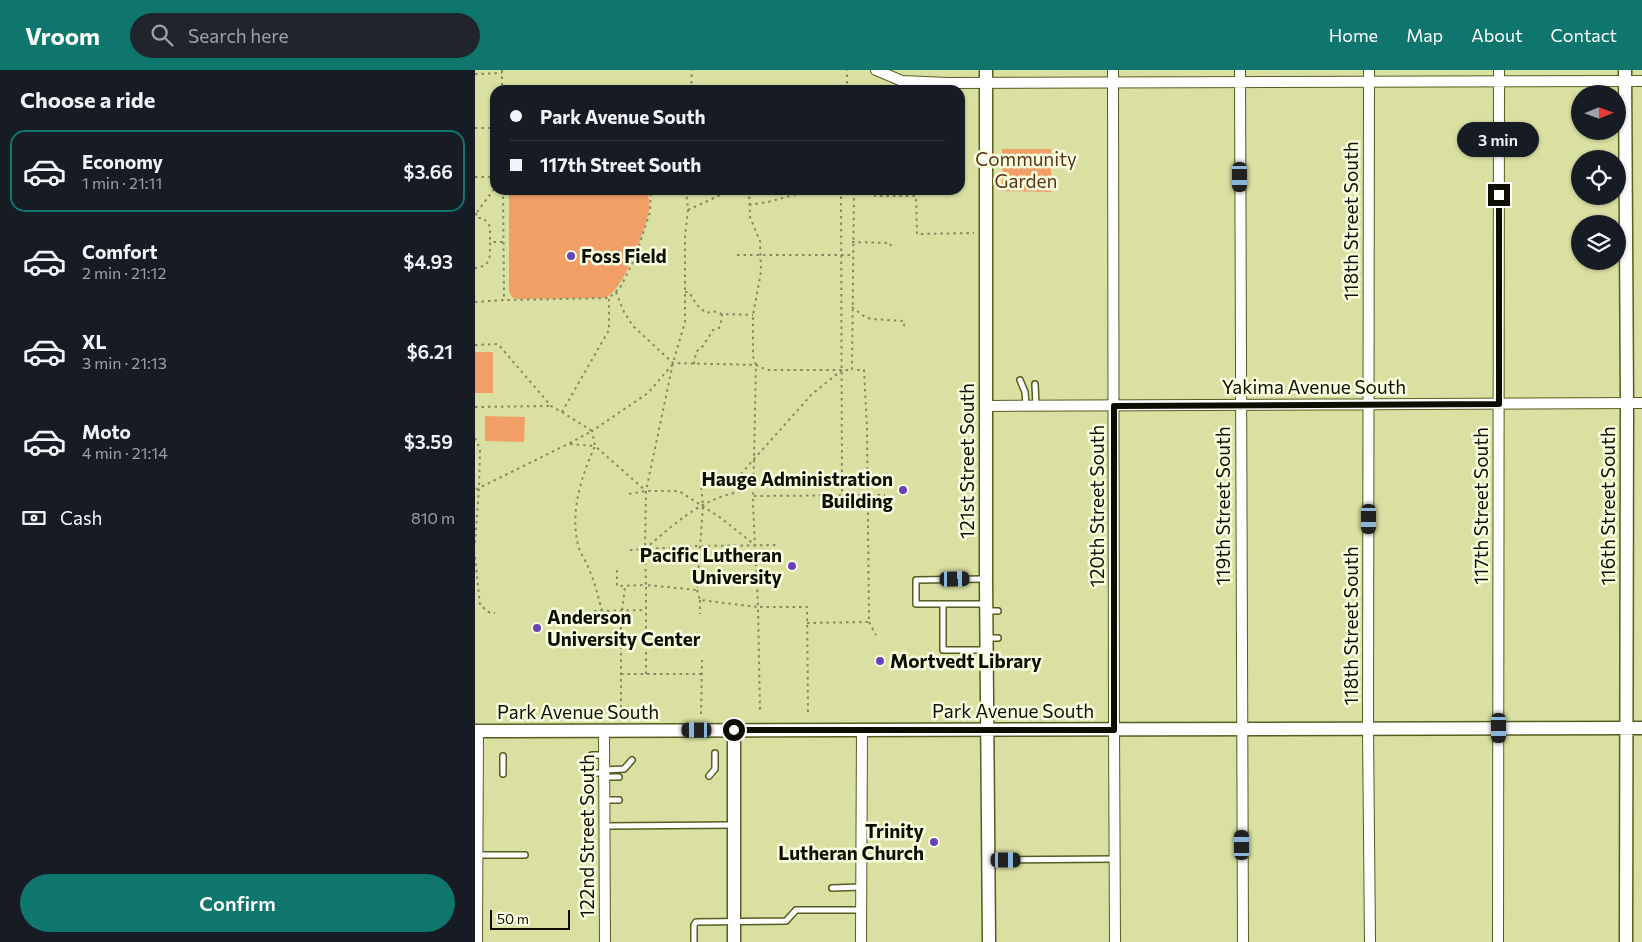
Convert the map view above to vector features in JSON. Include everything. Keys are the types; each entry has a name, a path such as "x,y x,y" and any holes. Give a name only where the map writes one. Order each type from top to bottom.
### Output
{"street":[{"path":"876,70 902,81 948,83 986,76 1113,82 1369,82 1499,81 1625,75 1642,81"},
{"name":"120th Street South","path":"1113,70 1115,942"},
{"name":"119th Street South","path":"1240,70 1243,942"},
{"name":"118th Street South","path":"1369,70 1368,729 1370,942"},
{"name":"117th Street South","path":"1499,70 1499,942"},
{"name":"116th Street South","path":"1625,75 1627,403 1626,942"},
{"name":"121st Street South","path":"986,76 981,579 987,607 990,642 988,730 989,942"},
{"name":"Yakima Avenue South","path":"983,403 1031,406 1114,406 1642,403"},
{"name":"Park Avenue South","path":"477,731 1642,728"},
{"path":"734,730 734,942"},
{"path":"861,942 862,730"},
{"path":"477,731 477,942"},
{"name":"122nd Street South","path":"604,731 605,942"}],"lane":[{"path":"1020,380 1031,406"},
{"path":"1031,406 1035,384"},
{"path":"981,579 916,580 916,604 987,607"},
{"path":"943,604 943,650 990,642"},
{"path":"709,776 715,769 715,753"},
{"path":"592,755 604,755"},
{"path":"503,756 503,774"},
{"path":"592,773 624,770 632,760"},
{"path":"604,773 619,777"},
{"path":"604,800 619,800"},
{"path":"605,826 734,825"},
{"path":"478,855 525,855"},
{"path":"988,860 1115,859"},
{"path":"832,888 861,887"},
{"path":"694,942 694,925 696,922 786,921 796,910 861,910"}],"path":[{"path":"482,70 483,74"},
{"path":"691,85 692,70"},
{"path":"847,70 847,85"},
{"path":"475,74 502,72 502,85"},
{"path":"475,128 490,128"},
{"path":"475,177 490,177"},
{"path":"475,269 484,266 490,256 489,224 483,218 477,218 476,213 490,195"},
{"path":"503,195 504,300"},
{"path":"475,302 609,298 620,288 635,258 651,212 651,195"},
{"path":"646,674 646,491 673,364 685,322 686,195"},
{"path":"687,210 720,195"},
{"path":"749,195 750,217 760,241 761,256 761,272 753,315 753,356 756,364 754,496 760,713"},
{"path":"749,205 793,195"},
{"path":"841,195 842,496"},
{"path":"852,370 854,195"},
{"path":"875,195 916,196 917,234 975,233"},
{"path":"490,242 504,242"},
{"path":"852,242 890,242 891,246"},
{"path":"737,255 852,255"},
{"path":"616,292 624,312 633,326 673,364 756,364 767,370 864,370 867,427 869,622 876,635"},
{"path":"685,292 689,292 696,304 707,313 713,311 722,314 753,315"},
{"path":"562,412 609,330 609,298"},
{"path":"852,307 865,317 871,319 904,321 904,327"},
{"path":"694,364 696,352 703,346 713,330 719,328 722,314"},
{"path":"475,345 498,344 551,406 592,430 595,446 587,464 578,497 574,522 578,547 590,570 601,611"},
{"path":"475,490 568,444 592,430 648,393 673,364"},
{"path":"645,549 679,519 721,495 739,492 739,476 812,394 842,370"},
{"path":"475,407 551,406"},
{"path":"475,438 480,449 475,543"},
{"path":"568,444 595,446 646,491"},
{"path":"701,484 703,506 697,590 701,614"},
{"path":"629,494 646,491 679,491 721,518 755,545"},
{"path":"754,496 885,495"},
{"path":"630,550 777,544"},
{"path":"475,557 480,605 490,613 495,613"},
{"path":"617,570 617,586 645,585 697,590"},
{"path":"621,714 622,610 625,586"},
{"path":"700,600 758,607 807,607 808,712"},
{"path":"594,611 646,610"},
{"path":"807,624 869,622"},
{"path":"621,642 646,641"},
{"path":"701,714 702,660"},
{"path":"621,674 701,674"}],"green space":[{"name":"Community Garden","path":"1002,149 1051,149 1051,192 1002,191"},
{"name":"Foss Field","path":"509,195 648,195 649,210 638,245 625,274 618,286 610,294 603,298 518,299 512,297 509,291"},
{"path":"475,352 493,352 493,393 475,393"},
{"path":"485,416 525,417 524,442 485,441"}],"place":[{"name":"Foss Field","path":"571,256"},
{"name":"Hauge Administration Building","path":"903,490"},
{"name":"Pacific Lutheran University","path":"792,566"},
{"name":"Anderson University Center","path":"537,628"},
{"name":"Mortvedt Library","path":"880,661"},
{"name":"Trinity Lutheran Church","path":"934,842"}],"route":[{"path":"734,730 1114,730 1114,406 1499,404 1499,195"}]}
